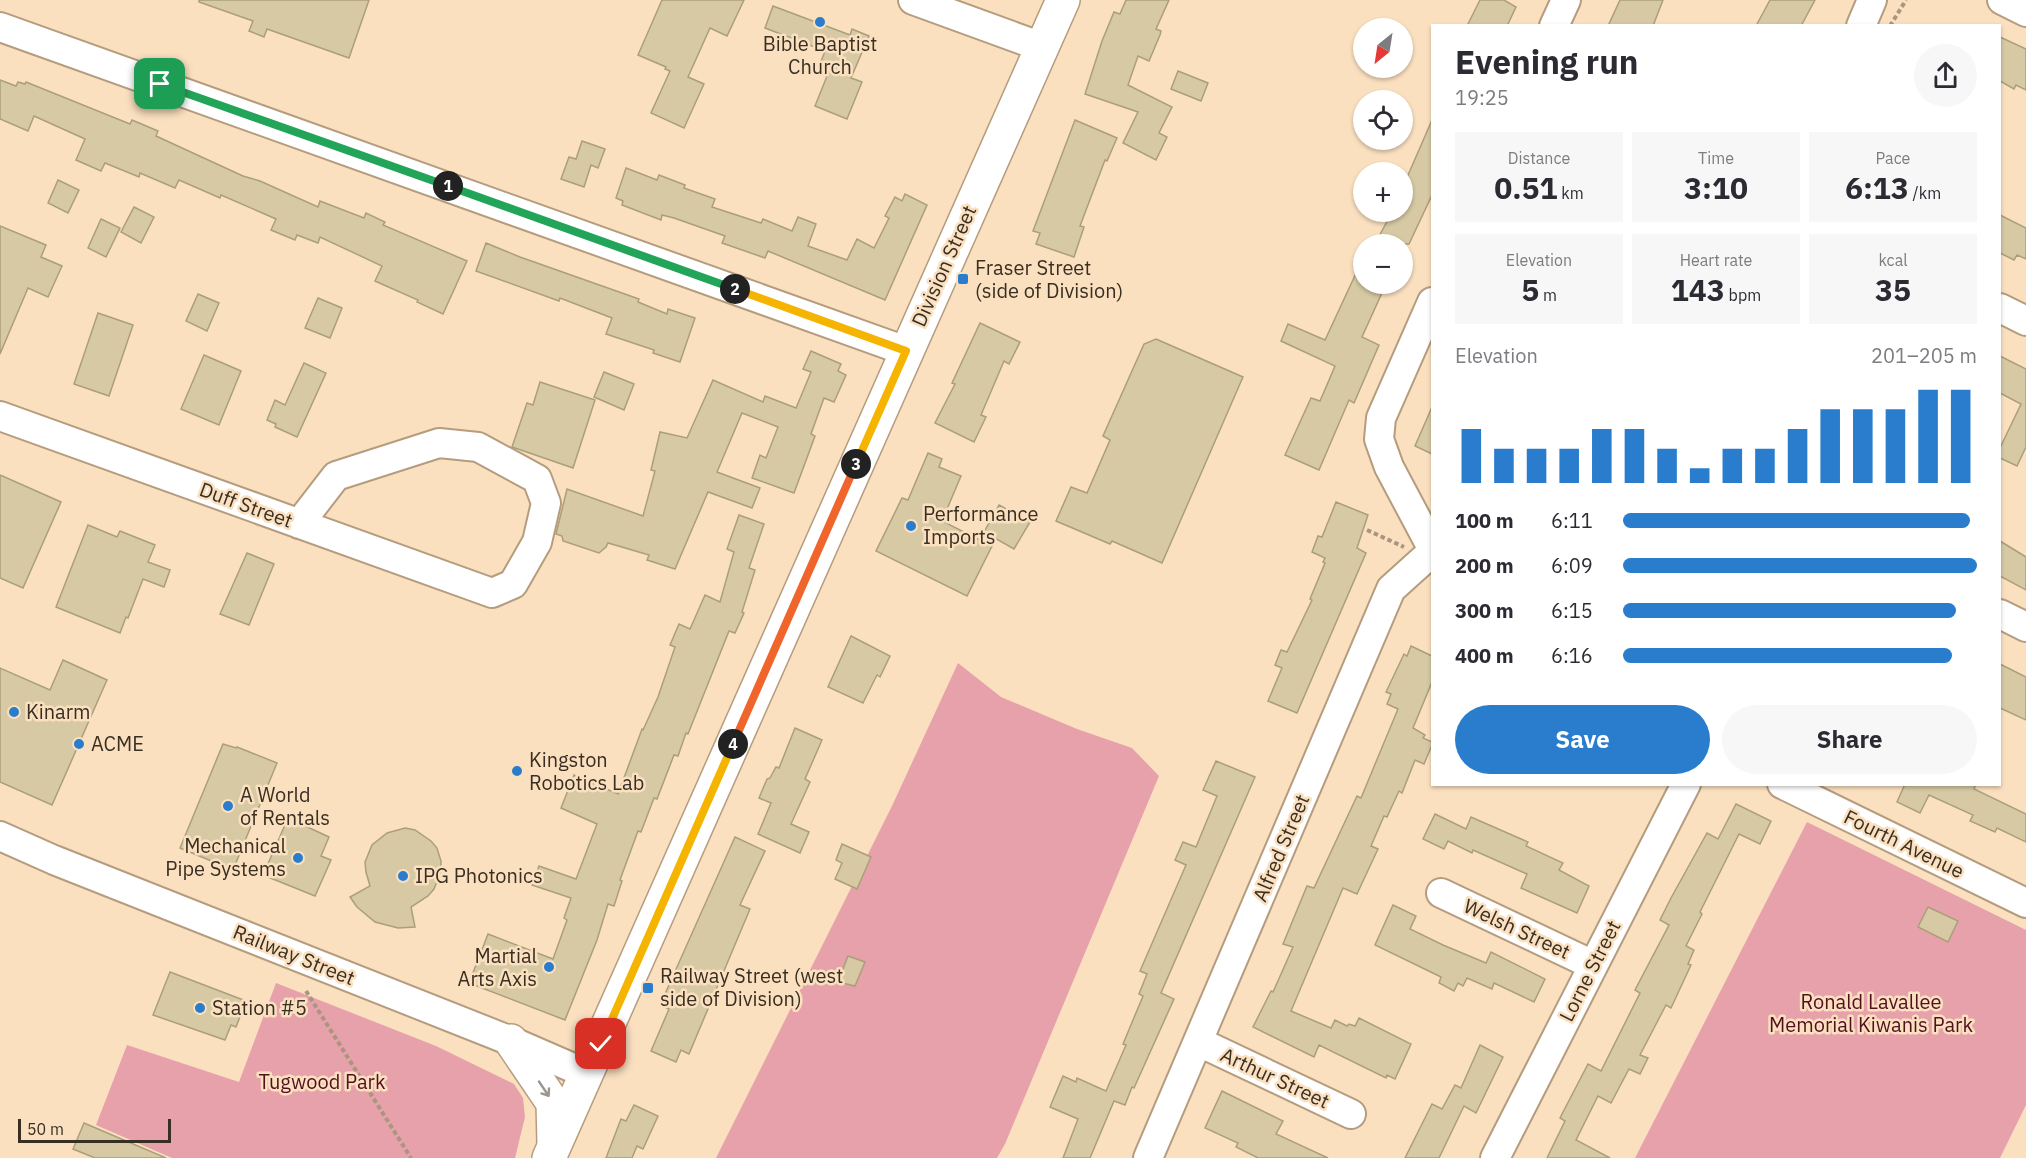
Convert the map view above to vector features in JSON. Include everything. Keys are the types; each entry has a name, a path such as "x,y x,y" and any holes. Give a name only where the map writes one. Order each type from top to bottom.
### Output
{"main road":[{"name":"Division Street","path":"552,1152 1063,0"},
{"path":"511,1041 553,1103 552,1152"}],"street":[{"path":"913,0 1042,47"},
{"path":"1555,24 1566,0"},
{"path":"1862,24 1872,0"},
{"path":"2002,0 2026,12"},
{"path":"0,27 906,351"},
{"path":"1425,550 1379,439 1381,418 1431,304"},
{"path":"2001,308 2026,321"},
{"name":"Duff Street","path":"0,416 299,524 492,593 513,584 523,569 537,542 546,504 537,479 478,447 439,443 336,476 299,524"},
{"name":"Alfred Street","path":"1148,1158 1391,589 1425,550"},
{"path":"2001,614 2026,627"},
{"name":"Lorne Street","path":"1495,1158 1685,786"},
{"name":"Fourth Avenue","path":"1786,786 2026,903"},
{"name":"Railway Street","path":"0,836 54,860 511,1041 587,1074"},
{"name":"Welsh Street","path":"1441,893 1593,965"},
{"name":"Arthur Street","path":"1199,1042 1351,1114"}],"path":[{"path":"1891,24 1905,0"},
{"path":"1366,530 1425,550"},
{"path":"306,991 411,1158"}],"green space":[{"path":"958,663 1001,697 1077,729 1132,748 1159,776 1005,1144 997,1158 716,1158 892,806"},
{"name":"Ronald Lavallee Memorial Kiwanis Park","path":"1807,822 2026,930 2026,1105 2000,1158 1635,1158"},
{"name":"Tugwood Park","path":"276,983 436,1046 514,1084 523,1098 525,1117 515,1158 172,1158 96,1125 127,1045 239,1082"}],"building":[{"path":"199,0 369,0 349,58 267,29 264,37 249,31 253,21 199,2"},
{"path":"662,0 744,0 727,36 710,28 688,77 704,84 684,128 651,113 670,71 638,55"},
{"path":"1126,0 1169,0 1156,29 1161,31 1149,61 1138,56 1128,85 1172,107 1159,133 1167,137 1156,160 1123,143 1138,112 1085,94 1114,12 1120,14"},
{"path":"1480,0 1504,0 1516,7 1508,24 1468,24"},
{"path":"1620,0 1663,0 1654,24 1609,24"},
{"path":"1770,0 1815,0 1802,24 1757,24"},
{"path":"773,6 850,35 852,29 869,36 851,78 862,82 847,119 815,106 827,76 817,72 825,51 765,28"},
{"path":"2001,37 2026,49 2026,90 2016,85 2014,89 2001,82"},
{"path":"1178,71 1208,83 1201,101 1171,89"},
{"path":"0,80 16,86 18,82 25,84 26,82 130,124 132,120 158,131 156,136 243,176 260,181 318,207 320,201 364,218 366,213 385,222 383,225 467,261 443,314 375,281 382,266 320,237 318,243 297,235 295,240 271,230 276,219 221,195 220,198 179,180 175,188 140,173 139,177 105,163 101,171 76,160 85,139 34,116 28,131 0,119"},
{"path":"1075,120 1117,138 1107,161 1105,160 1080,226 1084,227 1074,257 1036,244 1040,233 1033,231"},
{"path":"1431,122 1431,197 1413,235 1380,234 1387,222 1413,222 1413,164"},
{"path":"582,141 605,149 598,168 591,165 584,187 561,179 569,157 576,159"},
{"path":"626,168 657,180 659,175 685,185 684,188 715,199 712,207 761,223 763,219 792,231 798,217 816,224 808,246 847,260 857,239 874,248 889,218 885,216 895,197 902,201 905,194 927,205 885,300 768,251 765,258 722,243 725,236 662,215 661,220 622,205 623,201 616,198"},
{"path":"58,180 79,190 68,213 48,203"},
{"path":"134,207 154,217 141,243 121,232"},
{"path":"2001,216 2026,228 2026,259 2017,255 2014,260 2001,254"},
{"path":"101,219 120,228 106,257 88,248"},
{"path":"0,226 46,245 41,257 62,266 48,297 28,288 0,354"},
{"path":"486,243 639,299 638,302 667,314 668,309 695,318 680,362 653,353 654,350 606,334 612,318 560,298 559,301 476,271"},
{"path":"1353,280 1353,294 1381,294 1362,337 1379,345 1354,403 1349,400 1319,470 1285,455 1311,398 1320,401 1335,366 1281,341 1288,324 1325,340"},
{"path":"198,294 219,303 207,331 186,321"},
{"path":"318,298 342,308 330,338 305,328"},
{"path":"98,313 133,325 109,396 74,384"},
{"path":"980,323 1020,342 1009,364 1004,361 981,415 986,417 974,442 935,423 955,384 952,383"},
{"path":"1156,339 1243,377 1162,563 1112,541 1110,544 1056,521 1071,487 1087,493 1110,440 1103,436 1144,344"},
{"path":"811,351 841,364 838,371 846,375 834,402 824,398 811,434 815,436 794,493 752,478 760,455 766,458 778,427 742,413 717,472 760,488 752,508 708,492 675,569 647,560 649,555 608,543 599,553 563,541 562,536 556,534 567,489 643,516 655,471 651,470 660,432 687,438 713,380 763,402 765,396 796,408 811,372 803,369"},
{"path":"204,355 241,371 219,425 181,409"},
{"path":"2001,356 2026,369 2026,447 2017,466 2001,458 2001,446 2021,404 2001,394"},
{"path":"304,363 326,373 297,437 275,427 276,424 267,420 275,400 285,405"},
{"path":"604,372 634,384 624,410 594,397"},
{"path":"540,382 595,400 573,468 512,447 527,403 533,405"},
{"path":"1431,409 1431,454 1415,446"},
{"path":"928,453 942,459 939,467 961,476 942,521 992,546 967,596 876,551 902,498 908,500"},
{"path":"0,475 61,502 23,588 0,578"},
{"path":"1336,502 1368,515 1357,548 1366,553 1297,713 1268,701 1282,668 1275,665 1281,650 1287,652 1312,600 1310,599 1325,563 1323,562 1325,558 1312,552 1318,536 1322,537"},
{"path":"999,505 1030,522 1014,549 984,532"},
{"path":"739,515 764,524 749,568 755,570 742,612 744,613 735,633 729,631 678,756 674,755 657,799 654,798 641,832 638,831 620,880 622,881 614,906 608,904 597,940 565,1020 469,983 488,934 553,959 567,920 564,918 571,898 532,885 539,866 576,879 597,824 561,808 574,775 618,794 642,729 658,697 675,647 670,645 679,624 690,629 705,595 720,602 734,552 727,549"},
{"path":"88,525 117,537 120,531 155,545 148,562 170,570 164,587 143,579 120,633 56,607"},
{"path":"2001,542 2026,557 2026,590 2001,577"},
{"path":"247,553 274,564 249,625 220,614"},
{"path":"851,636 890,656 880,677 877,675 863,703 828,687"},
{"path":"1411,646 1431,656 1431,684 1413,728 1425,735 1423,738 1431,742 1431,747 1424,764 1415,760 1402,793 1399,791 1387,817 1384,816 1371,846 1378,849 1357,894 1343,888 1291,1011 1331,1028 1335,1020 1347,1026 1349,1024 1355,1026 1359,1018 1411,1044 1395,1079 1387,1075 1386,1078 1319,1045 1314,1057 1253,1027 1271,991 1273,992 1293,947 1283,944 1307,886 1314,888 1357,796 1361,798 1398,709 1387,704 1391,694 1386,692 1404,654 1407,656"},
{"path":"63,660 107,680 52,805 0,782 0,668 50,690"},
{"path":"2001,664 2026,677 2026,720 2001,708"},
{"path":"795,728 822,740 805,779 810,782 791,824 809,832 800,853 758,834 771,803 759,798 767,779 776,767 779,768"},
{"name":"A World of Rentals","path":"223,744 237,747 277,763 233,870 180,848"},
{"path":"1216,761 1255,777 1161,993 1174,999 1134,1088 1132,1087 1125,1105 1114,1101 1090,1158 1063,1158 1078,1119 1050,1107 1063,1076 1076,1082 1077,1078 1106,1091 1126,1045 1123,1044 1143,996 1139,994 1147,974 1140,971 1186,865 1175,860 1183,842 1196,847 1217,796 1203,790"},
{"path":"1904,786 1975,786 1974,789 2026,814 2026,842 1997,828 1995,832 1970,821 1973,815 1929,795 1920,813 1897,802"},
{"path":"1736,804 1771,821 1760,844 1739,834 1700,912 1702,914 1686,946 1694,950 1688,964 1691,965 1671,1008 1666,1005 1640,1055 1648,1058 1640,1074 1629,1069 1611,1103 1598,1096 1576,1140 1610,1158 1547,1158 1565,1121 1560,1118 1588,1064 1601,1071 1640,993 1635,990 1669,925 1660,920 1671,898 1707,833 1718,839"},
{"path":"1435,814 1466,829 1471,817 1528,842 1526,846 1563,863 1559,870 1589,886 1577,913 1521,888 1527,874 1473,850 1472,853 1448,841 1444,849 1423,839"},
{"name":"Mechanical Pipe Systems","path":"288,818 329,837 321,856 331,860 315,896 263,875"},
{"name":"IPG Photonics","path":"405,828 415,830 437,848 441,871 434,889 428,896 411,907 415,927 398,928 375,922 357,907 350,897 370,886 365,862 372,845 387,833"},
{"path":"735,837 765,851 740,905 750,909 689,1054 681,1050 676,1062 651,1051 669,1009 660,1005"},
{"path":"842,844 871,857 857,889 835,879 842,863 836,860"},
{"path":"1393,905 1416,916 1410,929 1486,963 1491,952 1545,979 1534,1002 1494,983 1492,989 1467,978 1463,986 1458,983 1454,991 1439,983 1441,977 1375,945"},
{"path":"1928,907 1958,921 1948,942 1918,927"},
{"path":"848,956 865,962 855,986 838,982"},
{"name":"Station #5","path":"170,972 246,1001 236,1027 231,1025 225,1040 153,1015"},
{"path":"1480,1045 1503,1057 1476,1113 1464,1106 1439,1158 1405,1158 1432,1104 1442,1109 1455,1085 1461,1088"},
{"path":"1222,1091 1283,1121 1276,1134 1328,1158 1258,1158 1236,1147 1238,1143 1205,1128"},
{"path":"634,1105 658,1116 643,1149 637,1146 632,1158 606,1158 621,1119 626,1121"},
{"path":"84,1123 166,1158 95,1158 73,1149"}],"place":[{"name":"Bible Baptist Church","path":"820,22"},
{"name":"Fraser Street (side of Division)","path":"963,279"},
{"name":"Performance Imports","path":"911,526"},
{"name":"Kinarm","path":"14,712"},
{"name":"ACME","path":"79,744"},
{"name":"Kingston Robotics Lab","path":"517,771"},
{"name":"A World of Rentals","path":"228,806"},
{"name":"Mechanical Pipe Systems","path":"298,858"},
{"name":"IPG Photonics","path":"403,876"},
{"name":"Martial Arts Axis","path":"549,967"},
{"name":"Railway Street (west side of Division)","path":"648,988"},
{"name":"Station #5","path":"200,1008"}],"route":[{"path":"160,84 906,351 601,1044"}]}
